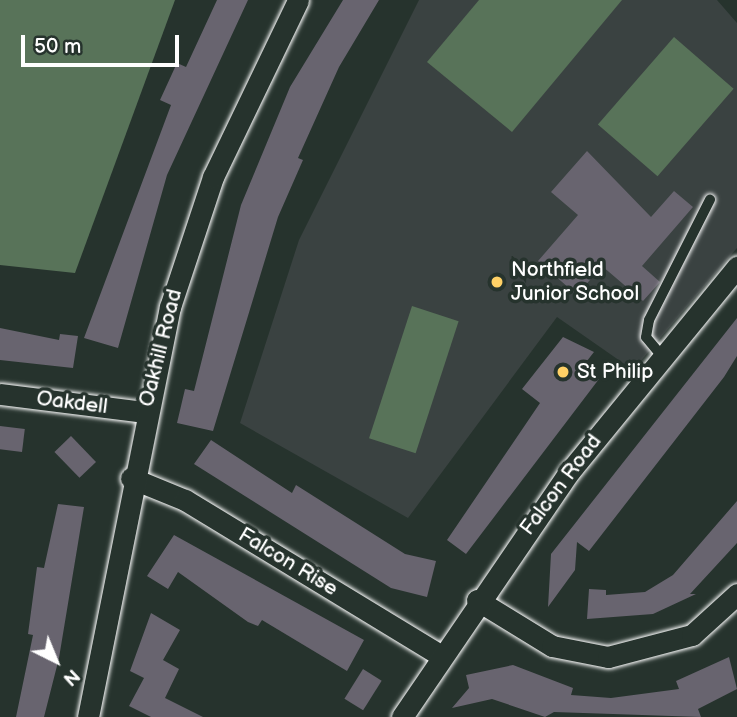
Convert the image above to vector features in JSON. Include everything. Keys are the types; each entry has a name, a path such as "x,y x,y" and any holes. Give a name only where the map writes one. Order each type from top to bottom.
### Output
{"street":[{"name":"Oakhill Road","path":"88,717 131,478 170,307 213,177 298,0"},
{"name":"Falcon Road","path":"402,717 477,600 661,355 737,267"},
{"name":"Oakdell","path":"0,394 145,412"},
{"name":"Falcon Rise","path":"131,478 185,500 440,655"},
{"path":"477,600 552,646 608,657 692,635 737,594"}],"lane":[{"path":"661,355 646,337 649,320 710,200"}],"shaded area":[{"name":"Northfield Junior School","path":"419,0 717,0 737,23 737,248 633,370 557,317 408,518 240,423 299,240"}],"green space":[{"path":"0,0 175,0 75,273 0,265"},
{"path":"479,0 622,0 512,132 427,62"},
{"path":"674,37 734,89 658,176 598,125"},
{"path":"412,306 459,321 416,453 369,438"}],"building":[{"path":"217,0 248,0 167,175 118,348 84,338 171,105 160,100 177,63 186,67"},
{"path":"343,0 379,0 339,67 298,158 303,160 278,217 213,431 177,423 185,389 194,391 241,205 290,87"},
{"path":"587,151 651,217 674,191 693,207 642,266 660,282 643,301 602,266 577,295 538,261 578,215 551,192"},
{"path":"737,318 737,356 724,377 589,551 577,542 575,570 548,607 551,554"},
{"path":"0,328 59,340 60,334 78,336 73,368 0,360"},
{"path":"563,337 594,352 583,366 599,379 466,554 447,540 540,403 522,389"},
{"path":"0,426 25,429 22,452 0,449"},
{"path":"71,436 96,462 79,478 54,452"},
{"path":"211,440 292,493 296,485 405,554 436,561 427,597 391,588 194,464"},
{"path":"737,501 737,543 690,594 696,594 653,614 587,619 589,589 606,590 606,595 645,592 673,575"},
{"path":"58,504 84,507 59,658 44,717 16,717 33,635 28,634 37,567 44,568"},
{"path":"174,535 364,640 347,671 262,620 258,626 248,622 178,572 168,589 147,576"},
{"path":"151,613 180,630 163,660 179,669 165,698 203,717 151,717 129,706 144,678 130,671"},
{"path":"729,657 737,689 698,709 701,717 554,712 545,717 492,699 452,708 469,688 466,675 513,665 573,688 571,695 611,698 679,689 676,681"},
{"path":"363,669 382,681 363,710 344,699"}],"place":[{"name":"Northfield Junior School","path":"497,282"},
{"name":"St Philip","path":"563,372"}]}
